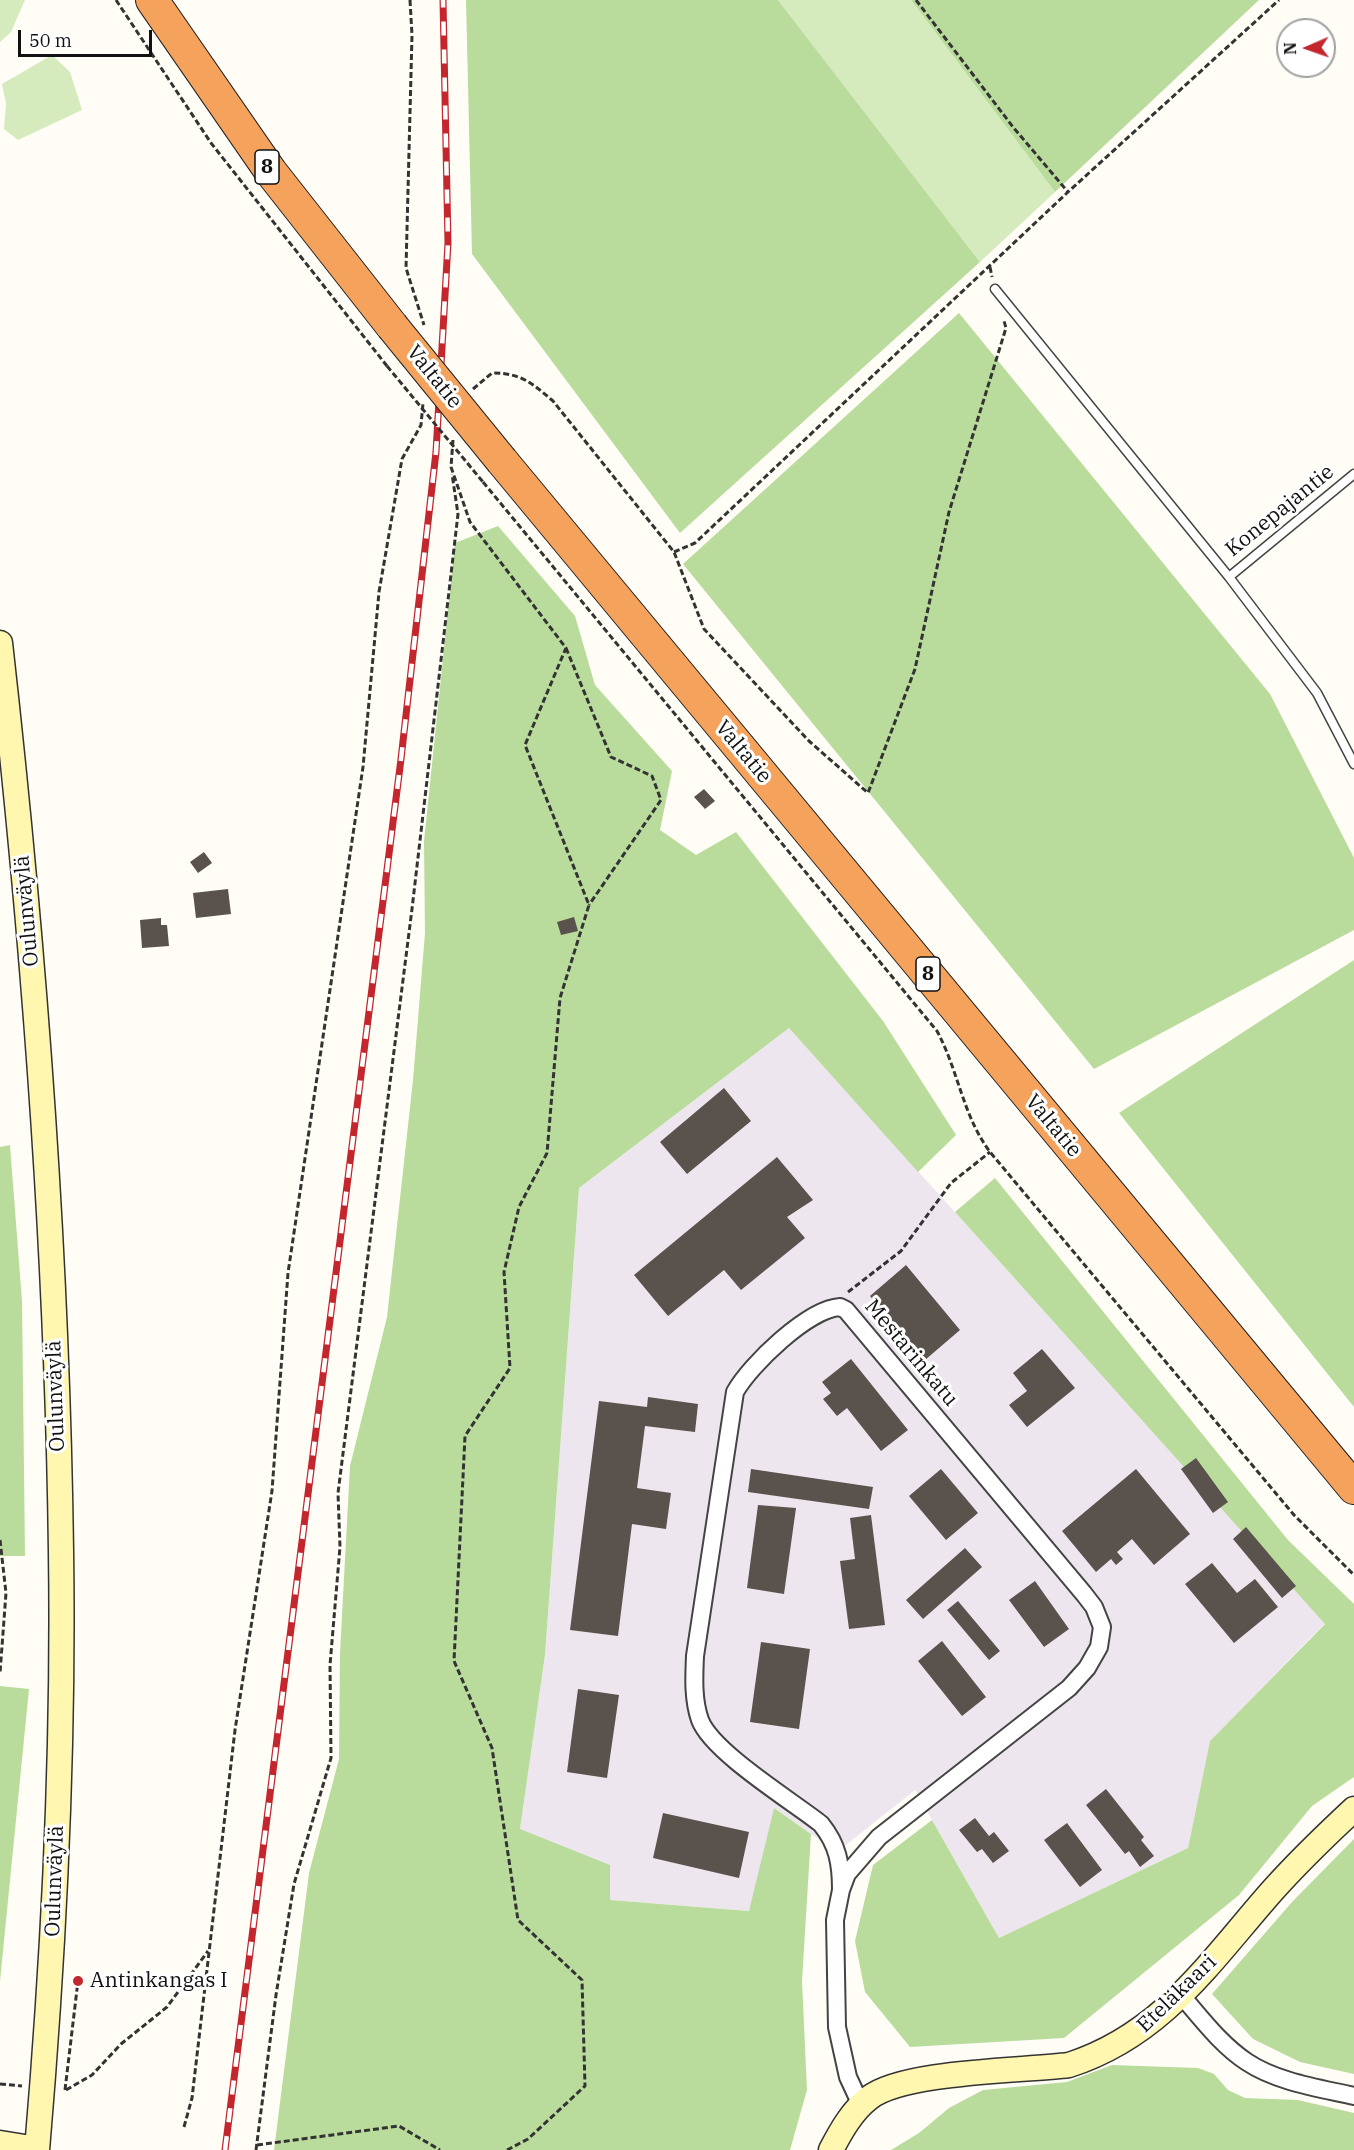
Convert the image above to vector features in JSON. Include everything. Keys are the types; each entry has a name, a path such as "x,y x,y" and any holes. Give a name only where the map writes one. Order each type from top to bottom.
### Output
{"highway":[{"name":"Valtatie","path":"152,0 271,172 392,326 493,472 1354,1488"}],"main road":[{"name":"Oulunväylä","path":"0,643 18,800 39,1050 50,1221 61,1552 61,1723 55,1885 37,2150"},
{"name":"Eteläkaari","path":"831,2150 861,2105 880,2091 904,2082 1069,2065 1091,2058 1136,2034 1159,2017 1181,1995 1273,1891 1354,1809"},
{"path":"0,2143 37,2150"}],"street":[{"name":"Mestarinkatu","path":"841,1890 855,1863 879,1837 1069,1688 1095,1657 1102,1627 1094,1607 1084,1594 846,1310 840,1307 822,1311 765,1353 749,1370 735,1392 695,1656 694,1689 701,1722 712,1739 821,1824 837,1847 841,1865 841,1890 835,1920 834,1953 837,2027 848,2077 861,2105"},
{"path":"1181,1995 1221,2041 1247,2062 1300,2083 1354,2096"}],"lane":[{"path":"995,288 1229,577 1317,693 1354,764"},
{"name":"Konepajantie","path":"1229,577 1354,474"}],"path":[{"path":"116,0 211,143 387,366 493,472 937,1031 950,1055 971,1123 990,1152 1294,1515 1354,1575"},
{"path":"410,0 412,35 406,268 425,327"},
{"path":"916,0 1013,127 1068,192"},
{"path":"674,552 695,543 1068,192 1279,0"},
{"path":"470,391 492,373 512,373 533,384 553,401 674,552 704,629 808,741 867,793 915,669 950,512 1006,328 990,267"},
{"path":"184,2127 192,2098 235,1730 272,1491 288,1273 363,768 379,592 402,459 421,425 421,418"},
{"path":"256,2150 276,1995 294,1884 331,1758 330,1665 340,1547 338,1493 412,909 458,514 451,465 470,522 566,648 611,757 652,776 661,800 589,905 560,998 547,1152 519,1207 504,1272 510,1368 465,1436 454,1661 492,1748 518,1920 582,1980 585,2086 528,2139 507,2150"},
{"path":"566,648 525,745 589,905"},
{"path":"822,1311 901,1251 951,1183 990,1152"},
{"path":"0,1540 6,1593 0,1672"},
{"path":"66,2090 92,2075 121,2044 167,2007 209,1949"},
{"path":"257,2145 399,2126 440,2150"}],"shaded area":[{"path":"789,1028 1325,1623 1210,1741 1188,1848 999,1938 915,1790 837,1852 774,1808 750,1911 609,1900 520,1829 545,1655 579,1188"}],"green space":[{"path":"0,0 25,0 11,32 0,42"},
{"path":"466,0 778,0 980,262 680,533 472,254"},
{"path":"778,0 911,0 1055,192 980,262"},
{"path":"911,0 1259,0 1055,192"},
{"path":"52,55 70,72 82,110 18,140 4,129 6,104 2,84"},
{"path":"959,313 1270,694 1354,858 1354,930 1094,1069 683,564"},
{"path":"498,526 575,616 595,685 672,771 660,830 696,855 736,832 883,1021 956,1135 918,1172 789,1028 579,1188 545,1655 520,1829 610,1865 610,1900 749,1911 774,1808 811,1834 802,1981 807,2090 790,2150 274,2150 309,1873 339,1759 340,1653 350,1466 387,1317 413,1080 425,933 424,841 455,543"},
{"path":"1354,960 1354,1407 1119,1113"},
{"path":"10,1145 22,1301 25,1556 0,1556 0,1147"},
{"path":"995,1178 1288,1540 1354,1604 1354,1777 1312,1806 1239,1895 1064,2038 910,2047 865,1992 855,1941 873,1865 932,1820 999,1938 1188,1848 1210,1741 1325,1624 955,1212"},
{"path":"0,1686 29,1689 0,1981"},
{"path":"1354,1839 1354,2074 1300,2062 1253,2039 1212,1994 1292,1902"},
{"path":"1112,2065 1198,2068 1214,2074 1228,2090 1245,2098 1298,2100 1354,2113 1354,2150 891,2150 919,2133 949,2108 983,2090 1067,2082"}],"building":[{"path":"704,789 715,801 705,809 694,797"},
{"path":"204,852 212,863 198,873 190,862"},
{"path":"228,889 231,914 196,918 193,893"},
{"path":"574,917 578,931 561,935 557,922"},
{"path":"161,918 161,925 167,925 169,946 142,948 140,920"},
{"path":"724,1088 751,1121 687,1174 660,1142"},
{"path":"777,1157 813,1200 787,1217 805,1238 741,1290 724,1270 668,1316 634,1275"},
{"path":"906,1265 960,1330 925,1360 870,1296"},
{"path":"1042,1349 1075,1388 1027,1427 1009,1405 1027,1391 1013,1373"},
{"path":"851,1359 908,1430 881,1451 847,1408 837,1416 823,1399 831,1393 822,1382"},
{"path":"648,1397 698,1404 695,1432 645,1426 637,1488 671,1493 666,1529 632,1524 618,1636 570,1630 599,1401 647,1407"},
{"path":"1196,1458 1228,1502 1213,1513 1181,1469"},
{"path":"751,1469 873,1487 869,1509 748,1492"},
{"path":"941,1469 978,1513 946,1540 909,1496"},
{"path":"1136,1469 1190,1534 1154,1565 1132,1539 1117,1552 1123,1559 1116,1565 1111,1559 1096,1572 1062,1531"},
{"path":"758,1505 796,1508 784,1594 747,1588"},
{"path":"871,1515 885,1625 849,1629 840,1561 855,1559 850,1518"},
{"path":"1246,1527 1296,1586 1282,1598 1233,1539"},
{"path":"965,1548 982,1567 923,1619 906,1600"},
{"path":"1212,1563 1237,1593 1255,1579 1278,1607 1234,1643 1185,1584"},
{"path":"1035,1581 1069,1629 1044,1647 1009,1600"},
{"path":"958,1601 1000,1651 989,1660 947,1610"},
{"path":"942,1641 986,1697 962,1716 918,1661"},
{"path":"761,1642 810,1649 799,1729 750,1722"},
{"path":"578,1689 619,1695 607,1778 567,1772"},
{"path":"1106,1789 1144,1837 1141,1840 1154,1856 1140,1867 1129,1851 1125,1854 1086,1805"},
{"path":"663,1813 749,1832 739,1878 653,1858"},
{"path":"975,1818 989,1836 994,1832 1009,1851 993,1863 982,1849 977,1852 959,1830"},
{"path":"1067,1823 1102,1870 1080,1887 1044,1840"}],"railway":[{"path":"225,2150 401,759 436,452 448,243 443,0"}],"place":[{"name":"Antinkangas I","path":"78,1981"}]}
